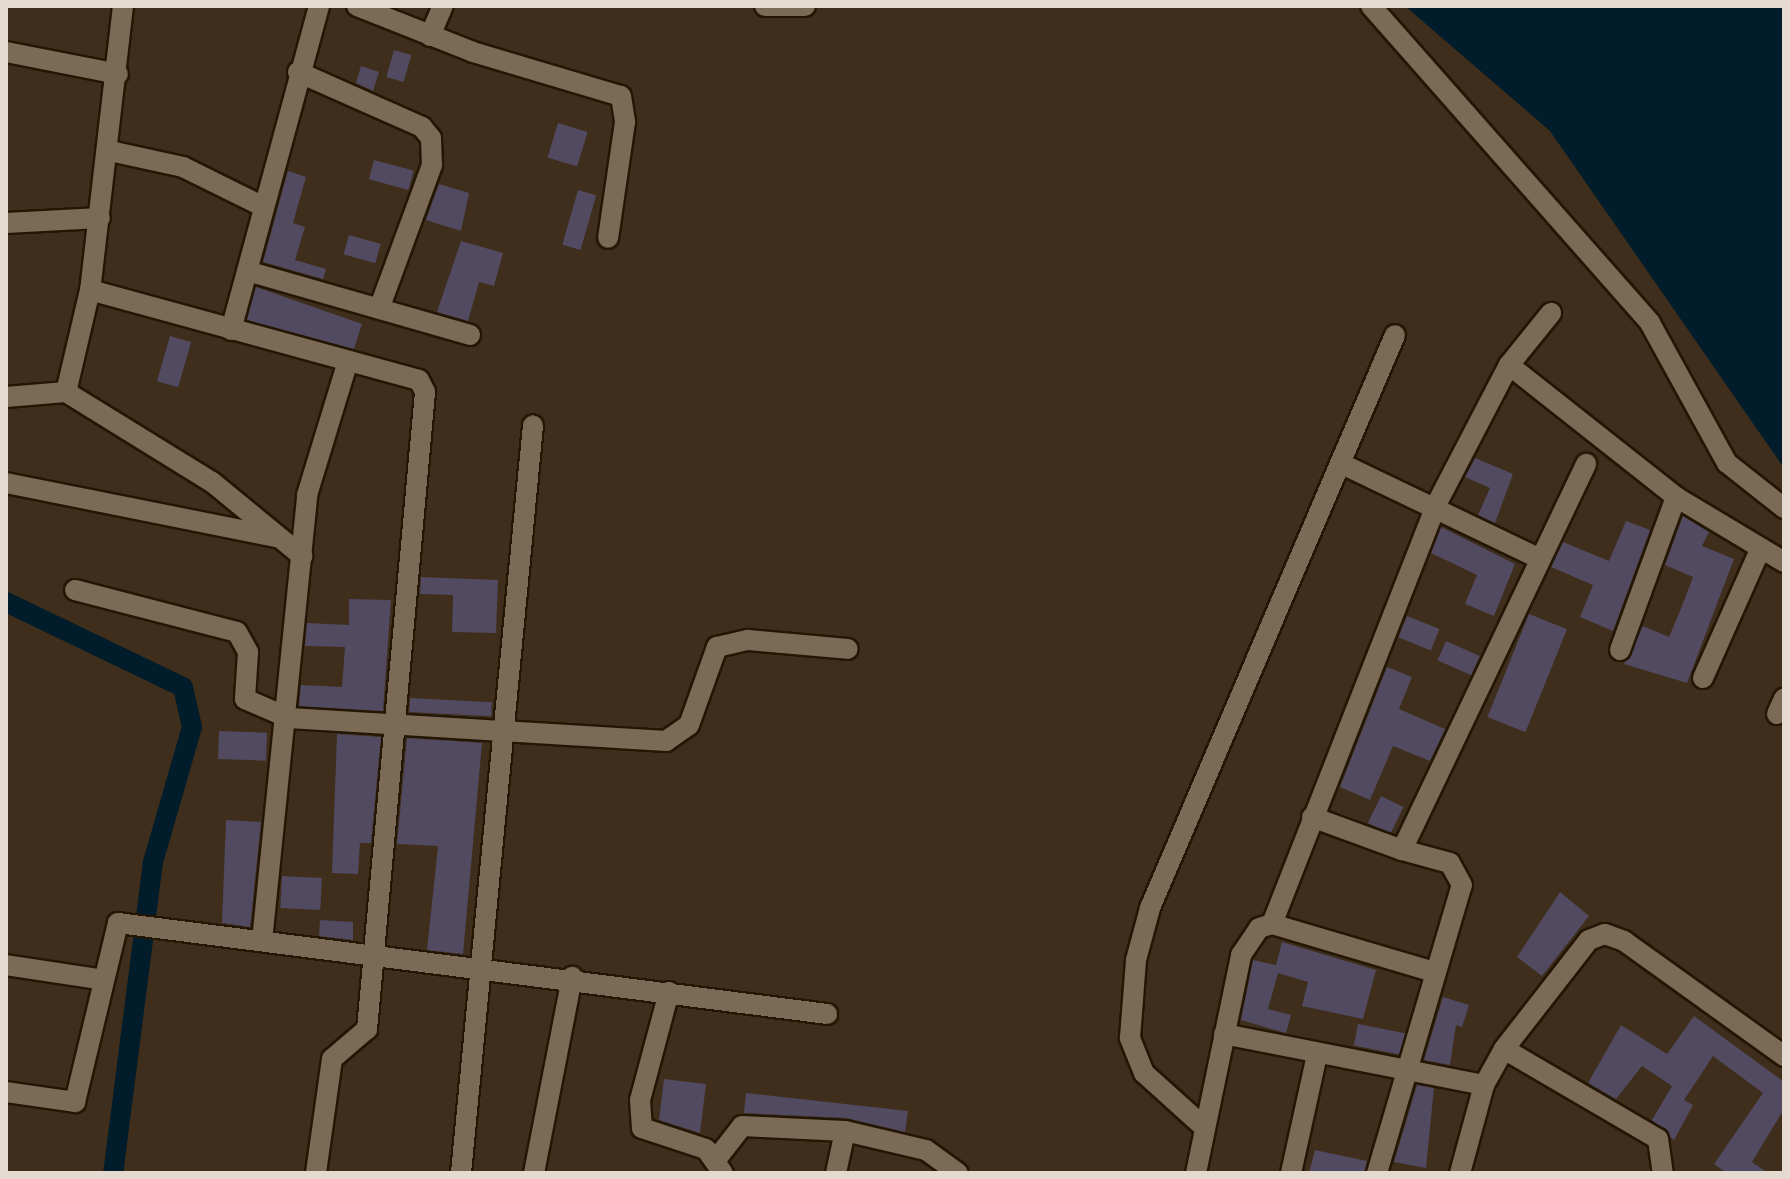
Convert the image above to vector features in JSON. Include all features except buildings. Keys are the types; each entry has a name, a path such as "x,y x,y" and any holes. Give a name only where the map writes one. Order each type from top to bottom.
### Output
{"street":[{"path":"66,392 90,290 110,151 123,6"},
{"path":"231,330 298,72 319,6"},
{"path":"357,6 430,36 621,96 625,122 608,238"},
{"path":"430,36 443,6"},
{"path":"765,6 805,6"},
{"path":"1371,6 1650,323 1727,463 1784,508"},
{"path":"6,52 118,74"},
{"path":"298,72 422,127 431,138 432,165 379,309"},
{"path":"110,151 183,167 264,207"},
{"path":"6,223 100,218"},
{"path":"247,271 470,335"},
{"path":"90,290 419,380 425,392 367,1029 329,1070 316,1173"},
{"path":"1196,1173 1224,1034 1248,937 1272,924 1436,505 1509,365 1551,313"},
{"path":"1205,1128 1144,1073 1130,1038 1136,960 1150,908 1395,335"},
{"path":"262,941 289,718 302,556 314,466 348,361"},
{"path":"1509,365 1676,497 1784,562"},
{"path":"6,397 66,392 212,482 302,556"},
{"path":"461,1173 533,425"},
{"path":"1340,463 1436,505 1540,559"},
{"path":"1402,850 1586,464"},
{"path":"6,483 280,538"},
{"path":"1620,650 1676,497"},
{"path":"1703,678 1761,548"},
{"path":"75,590 237,632 248,652 245,699 289,718 666,741 689,725 717,647 748,640 848,649"},
{"path":"1312,817 1402,850 1450,863 1462,876 1431,971 1377,1173"},
{"path":"6,1092 75,1102 99,979 118,923 572,977 827,1014"},
{"path":"1272,924 1431,971"},
{"path":"1460,1173 1484,1085 1504,1049 1575,950 1605,934 1784,1056"},
{"path":"6,965 99,979"},
{"path":"534,1173 572,977"},
{"path":"669,992 640,1100 642,1128 721,1165 742,1126 845,1131 926,1150 958,1173"},
{"path":"1224,1034 1403,1073 1484,1085"},
{"path":"1504,1049 1658,1139 1663,1173"},
{"path":"1291,1173 1317,1055"},
{"path":"836,1173 845,1131"}],"water":[{"path":"1405,6 1784,6 1784,468 1550,131"}],"waterway":[{"path":"6,602 183,687 192,727 153,862 113,1173"}]}
